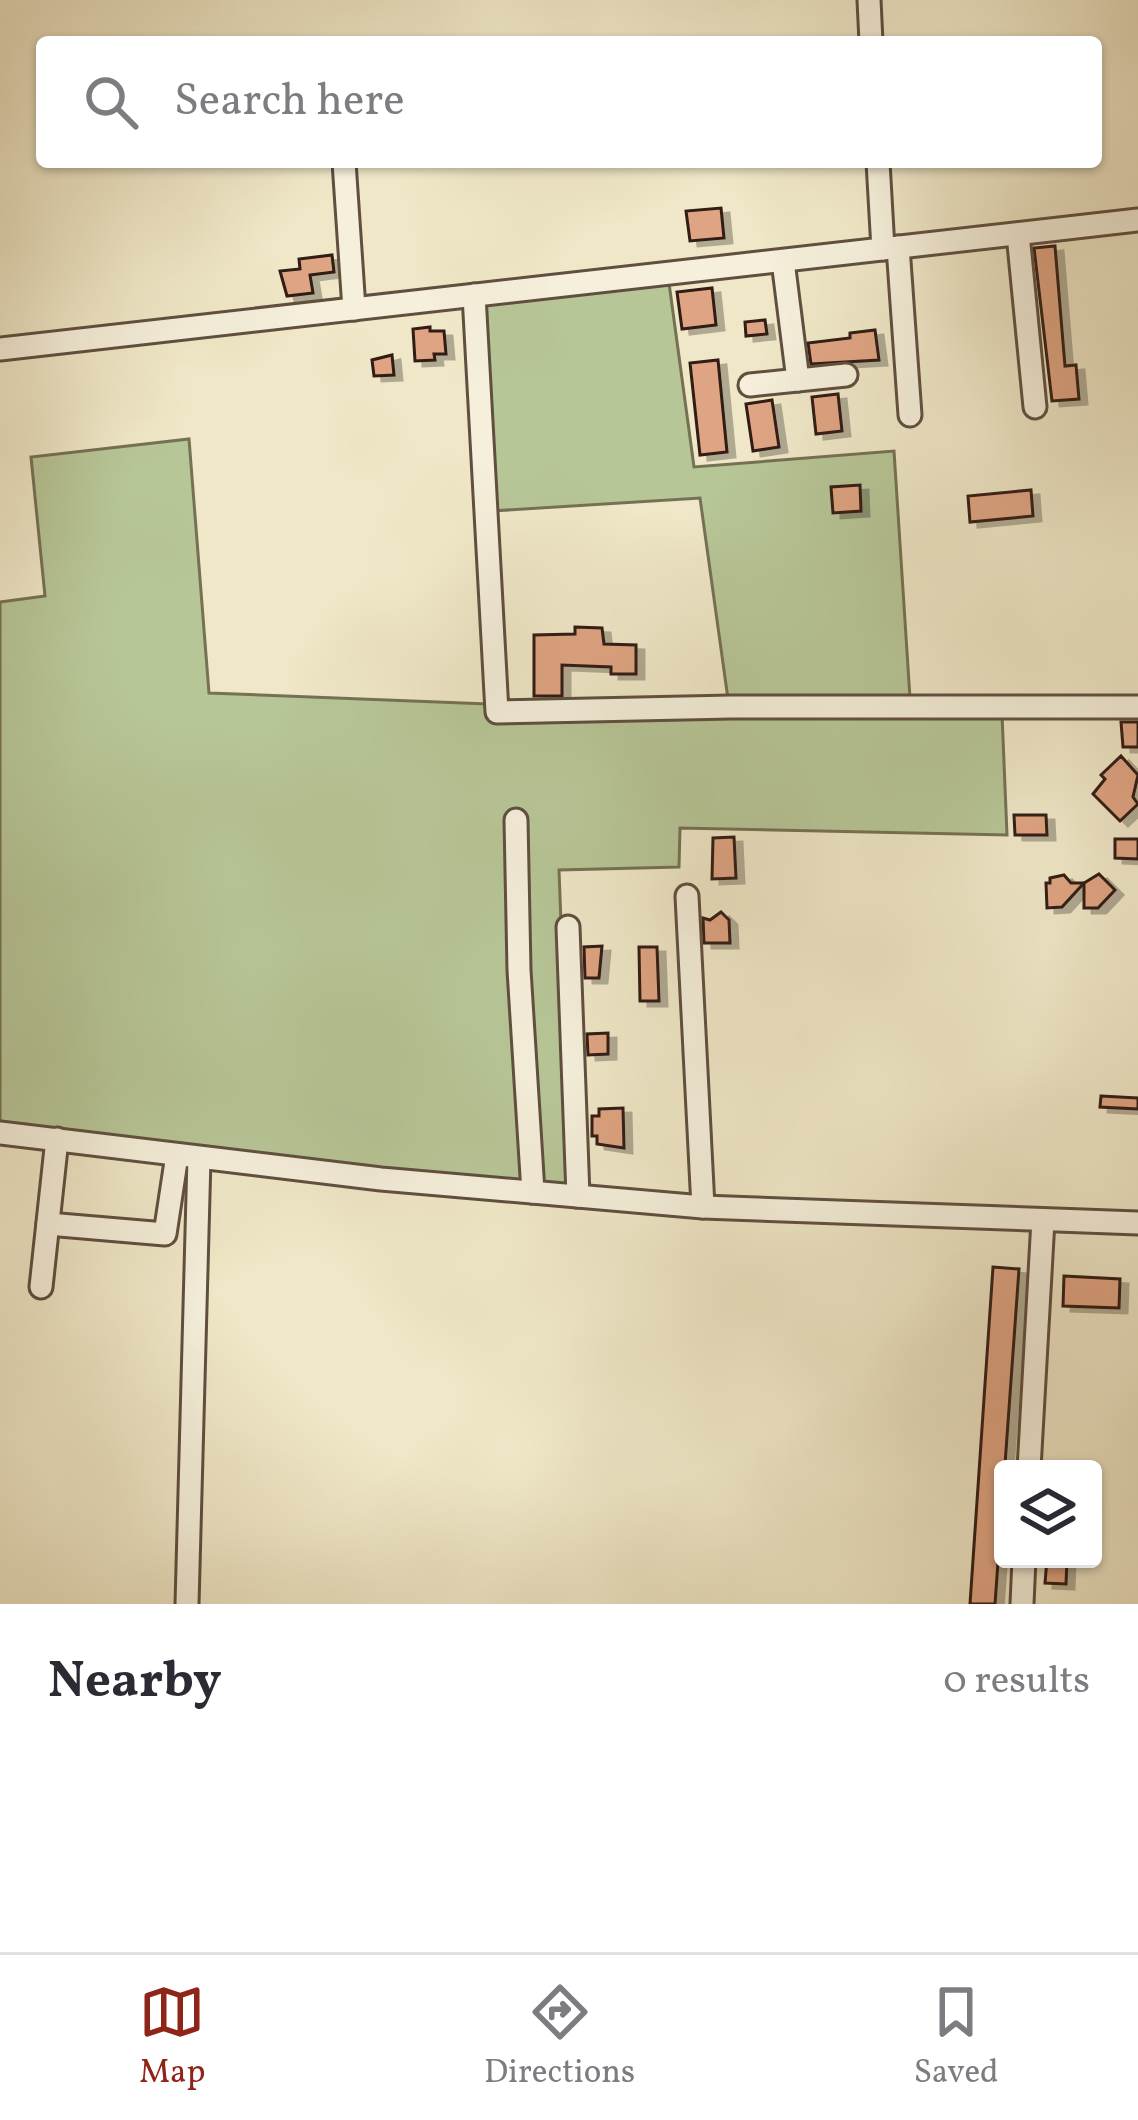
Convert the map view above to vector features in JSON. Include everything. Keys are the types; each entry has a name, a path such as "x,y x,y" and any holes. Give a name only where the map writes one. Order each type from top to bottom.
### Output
{"street":[{"path":"868,0 871,36"},
{"path":"344,168 354,309"},
{"path":"879,168 910,415"},
{"path":"0,349 1138,220"},
{"path":"1018,234 1035,407"},
{"path":"783,261 798,380"},
{"path":"474,295 497,712 731,706 1138,707"},
{"path":"750,385 847,375"},
{"path":"515,820 533,1192"},
{"path":"687,896 703,1207"},
{"path":"568,927 578,1196"},
{"path":"0,1133 703,1207 1138,1223"},
{"path":"40,1287 57,1139"},
{"path":"47,1224 165,1234 188,1156"},
{"path":"188,1156 188,1604"},
{"path":"1030,1460 1043,1220"},
{"path":"1022,1604 1024,1568"}],"green space":[{"path":"669,283 694,467 894,451 910,698 728,699 700,498 492,511 480,302"},
{"path":"189,439 209,693 488,704 1002,714 1007,835 680,828 679,867 559,870 571,1187 372,1169 0,1124 0,602 45,596 31,457"}],"building":[{"path":"721,208 724,238 690,241 686,211"},
{"path":"1055,246 1065,366 1076,365 1079,399 1052,401 1034,248"},
{"path":"332,255 334,272 310,275 313,293 287,296 280,271 300,269 299,259"},
{"path":"712,288 716,325 682,329 677,292"},
{"path":"765,320 767,334 746,336 745,322"},
{"path":"430,327 430,331 444,331 446,354 415,361 413,329"},
{"path":"875,330 879,360 811,364 808,343"},
{"path":"392,355 394,375 374,376 372,360"},
{"path":"718,360 727,452 700,455 690,363"},
{"path":"838,394 842,431 816,434 812,397"},
{"path":"772,400 779,447 753,451 746,404"},
{"path":"860,485 861,511 833,513 831,487"},
{"path":"1031,490 1033,516 970,522 968,496"},
{"path":"575,627 602,628 604,644 636,645 636,674 611,674 611,667 562,665 562,696 534,696 534,635 575,634"},
{"path":"1121,722 1138,722 1138,747 1123,747"},
{"path":"1121,756 1138,775 1133,797 1138,804 1120,821 1093,794 1105,779 1101,775"},
{"path":"1014,815 1046,815 1047,835 1015,835"},
{"path":"734,837 736,878 712,879 713,838"},
{"path":"1115,839 1138,839 1138,859 1115,858"},
{"path":"1099,874 1115,890 1098,908 1084,908 1084,883"},
{"path":"1064,875 1071,883 1084,883 1062,907 1047,908 1046,883"},
{"path":"721,912 729,920 730,943 704,943 703,918 710,920"},
{"path":"602,946 599,978 585,978 584,947"},
{"path":"639,947 657,947 659,1001 640,1001"},
{"path":"608,1033 608,1054 588,1055 587,1034"},
{"path":"1101,1096 1138,1098 1138,1109 1100,1107"},
{"path":"623,1108 624,1148 597,1144 592,1116 599,1116 599,1109"},
{"path":"993,1267 1019,1269 1005,1460 994,1460 995,1604 970,1604"},
{"path":"1064,1276 1120,1279 1119,1308 1063,1306"},
{"path":"1046,1568 1067,1568 1066,1584 1045,1583"}]}
